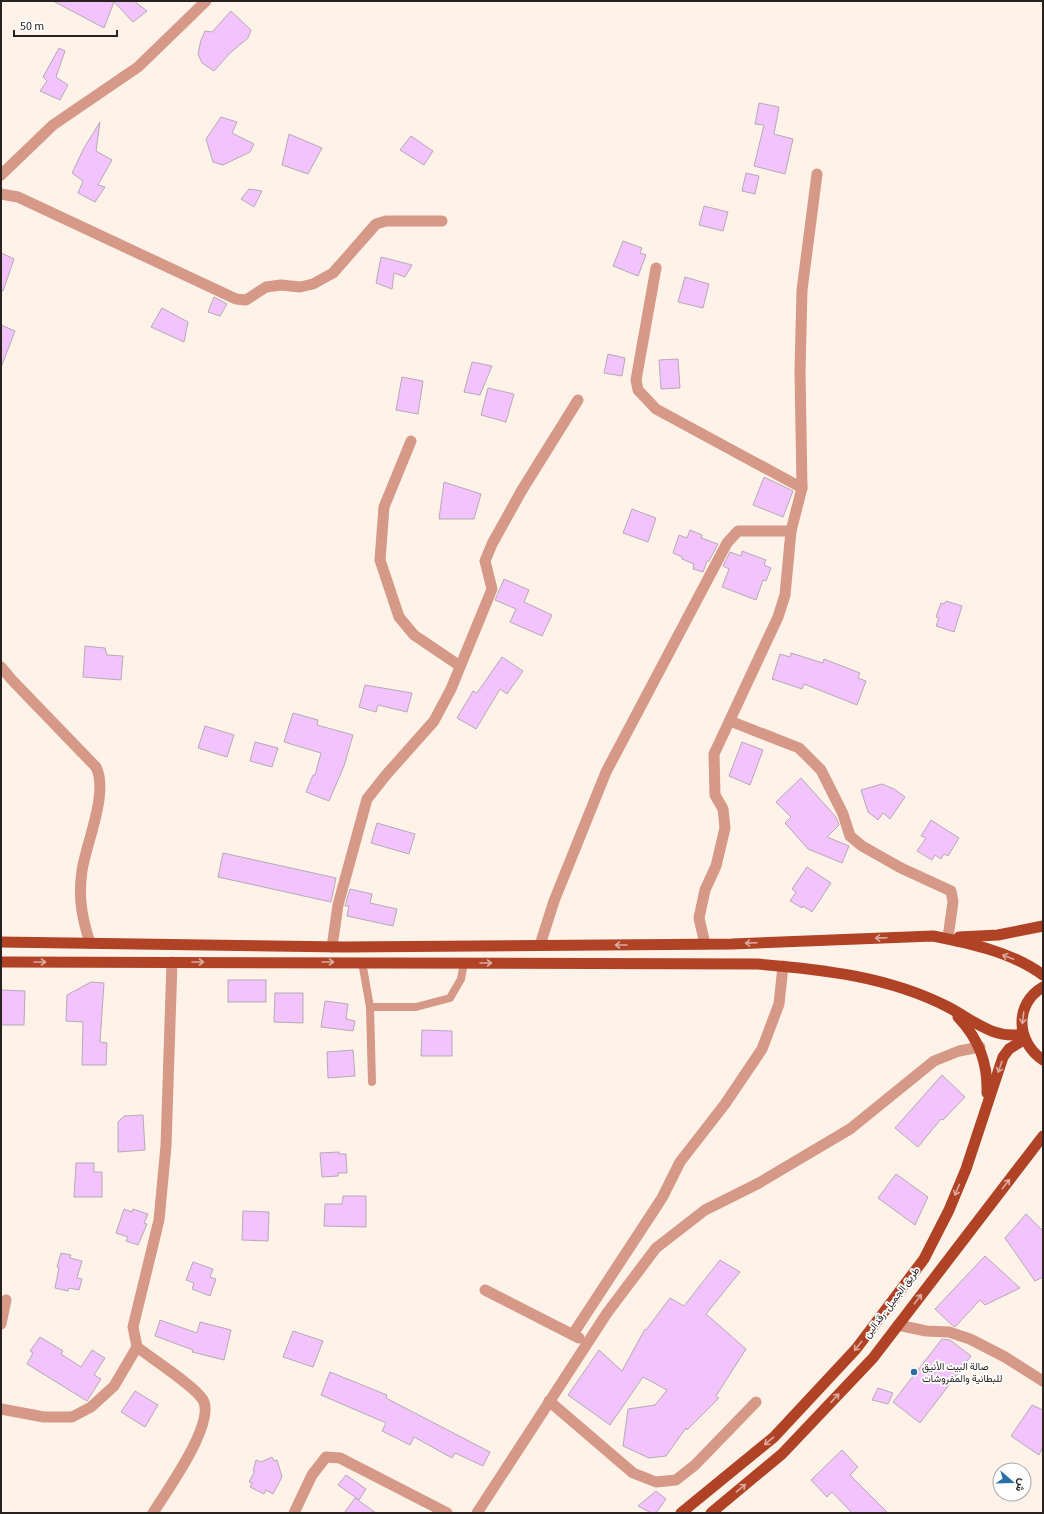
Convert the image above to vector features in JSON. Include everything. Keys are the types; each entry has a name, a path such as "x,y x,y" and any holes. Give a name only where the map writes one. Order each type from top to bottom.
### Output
{"main road":[{"path":"1,942 332,946 732,944 998,935 1043,926"},
{"path":"933,936 964,942 1009,957 1043,975"},
{"path":"732,944 733,963"},
{"path":"1,962 733,963 783,966 882,982 925,996 996,1034 1024,1037"},
{"path":"1043,987 1032,995 1024,1009 1022,1018 1024,1037 1029,1048 1043,1060"},
{"path":"949,1008 967,1027 980,1047 985,1062 987,1078 984,1111"},
{"name":"طريق الجميل -رقدالين","path":"681,1513 774,1436 856,1349 924,1258 957,1190 1003,1057 1008,1049 1024,1037"},
{"name":"طريق الجميل -رقدالين","path":"711,1513 782,1454 873,1358 1043,1136"}],"street":[{"path":"1,175 53,124 138,66 206,1"},
{"path":"705,944 699,918 705,890 716,866 725,828 723,809 715,795 714,754 778,617 785,595 792,531 802,488 800,371 802,290 817,174"},
{"path":"1,194 18,197 236,299 246,300 266,287 282,285 300,287 313,284 333,273 376,224 386,221 442,221"},
{"path":"656,268 636,380 638,390 656,409 802,488"},
{"path":"332,946 338,905 367,799 386,775 434,721 451,689 492,588 485,561 492,544 522,490 578,400"},
{"path":"411,441 384,507 380,560 399,617 414,635 460,666"},
{"path":"540,945 554,901 606,772 727,543 738,531 792,531"},
{"path":"1,667 96,767 99,773 100,781 97,810 82,870 80,889 82,919 90,943"},
{"path":"730,721 800,748 821,770 843,814 850,836 862,846 901,868 951,891 953,902 948,937"},
{"path":"1,1409 44,1417 72,1417 91,1407 114,1386 136,1347 133,1327 158,1220 166,1146 172,962"},
{"path":"573,1334 662,1198 680,1162 725,1104 762,1050 779,1004 783,966"},
{"path":"481,1511 587,1343 607,1313 656,1248 678,1229 705,1210 759,1183 850,1129 934,1061 958,1051 980,1047"},
{"path":"485,1290 573,1334 587,1343"},
{"path":"1,1324 6,1300"},
{"path":"898,1325 926,1331 949,1332 970,1339 1006,1356 1043,1381"},
{"path":"136,1347 187,1385 203,1399 207,1410 196,1444 153,1513"},
{"path":"549,1401 633,1473 656,1482 676,1480 696,1465 756,1402"},
{"path":"294,1513 312,1474 326,1457 340,1458 448,1513"}],"lane":[{"path":"362,962 370,1007 372,1082"},
{"path":"370,1007 416,1007 450,998 461,979 464,962"}],"building":[{"path":"53,1 134,1 147,11 133,22 114,2 104,28"},
{"path":"231,11 251,30 248,38 230,53 214,71 202,63 198,54 201,40 205,31 212,32"},
{"path":"59,48 65,51 56,77 68,85 60,100 40,91 47,81 43,77"},
{"path":"759,103 779,107 774,134 793,139 785,174 754,166 764,125 755,124"},
{"path":"221,117 237,122 232,133 254,144 250,152 223,165 213,162 206,139"},
{"path":"100,122 96,151 112,160 98,185 105,187 95,202 78,193 83,181 72,173 84,148"},
{"path":"289,134 322,148 308,174 282,165"},
{"path":"411,136 433,151 424,165 400,150"},
{"path":"746,173 759,176 755,194 742,191"},
{"path":"249,189 262,191 254,207 241,199"},
{"path":"704,206 728,212 723,231 699,225"},
{"path":"623,241 642,248 640,253 646,255 638,276 613,266"},
{"path":"1,253 14,259 3,291 1,291"},
{"path":"381,257 412,265 405,277 394,273 392,289 376,283"},
{"path":"685,277 709,284 703,308 678,302"},
{"path":"214,297 227,304 220,316 208,312"},
{"path":"162,308 188,322 184,342 151,327"},
{"path":"1,325 15,331 2,365 1,365"},
{"path":"608,354 625,358 622,376 604,373"},
{"path":"678,359 680,388 661,389 659,360"},
{"path":"472,362 492,366 480,395 464,392"},
{"path":"402,377 423,381 418,414 396,410"},
{"path":"488,388 514,394 506,422 481,415"},
{"path":"764,477 793,491 783,517 753,505"},
{"path":"444,482 481,494 474,519 439,519"},
{"path":"632,509 656,518 648,542 623,533"},
{"path":"690,530 702,535 701,538 718,544 709,561 707,561 703,572 693,569 694,564 673,553 679,535 687,538"},
{"path":"742,551 766,560 764,565 771,568 766,581 763,580 756,600 722,587 729,569 723,566 730,552 741,556"},
{"path":"504,579 529,590 524,602 552,615 542,636 510,622 516,609 495,600"},
{"path":"946,601 962,606 954,632 936,626 939,618 936,617 941,603 944,604"},
{"path":"85,646 105,648 107,655 123,656 121,680 83,677"},
{"path":"791,653 823,663 824,659 860,673 858,678 866,681 857,705 804,684 802,689 772,679 780,654 790,657"},
{"path":"502,657 523,671 507,694 500,689 476,729 457,718 473,691 477,693"},
{"path":"365,685 412,693 407,712 378,705 376,712 359,707"},
{"path":"293,713 318,720 317,725 353,735 344,766 329,801 306,792 313,775 315,775 321,753 284,742"},
{"path":"205,726 234,735 227,757 198,748"},
{"path":"255,742 278,748 272,767 250,761"},
{"path":"742,742 763,750 750,785 729,776"},
{"path":"801,778 836,817 839,825 827,837 849,846 842,863 808,849 785,823 791,817 776,802"},
{"path":"882,784 894,789 905,797 890,819 883,813 878,820 868,812 861,790"},
{"path":"931,820 959,838 948,856 944,854 941,859 935,855 932,860 917,851 926,838 921,836"},
{"path":"377,823 415,834 409,854 371,843"},
{"path":"223,853 336,878 331,902 218,877"},
{"path":"807,867 831,883 812,912 803,906 802,908 790,901 796,892 792,889"},
{"path":"350,889 372,894 370,903 397,909 393,926 347,916 349,906 345,906"},
{"path":"228,980 266,980 266,1002 228,1002"},
{"path":"91,982 104,983 100,1042 107,1043 106,1065 82,1065 83,1022 66,1021 67,995"},
{"path":"1,990 25,991 24,1025 1,1025"},
{"path":"275,993 303,993 303,1023 274,1022"},
{"path":"325,1001 348,1004 346,1019 355,1021 353,1031 321,1027"},
{"path":"422,1030 452,1031 452,1056 421,1056"},
{"path":"353,1050 355,1076 328,1078 327,1052"},
{"path":"942,1075 965,1097 943,1120 941,1119 918,1147 895,1128"},
{"path":"143,1115 145,1150 118,1152 118,1122 124,1116"},
{"path":"339,1152 339,1154 346,1154 347,1173 338,1173 338,1176 322,1177 320,1153"},
{"path":"76,1163 94,1163 94,1172 102,1172 102,1197 74,1197"},
{"path":"896,1174 928,1197 915,1225 878,1198"},
{"path":"343,1196 366,1196 366,1227 324,1226 325,1204 342,1204"},
{"path":"124,1209 132,1212 133,1209 148,1214 144,1223 147,1224 138,1245 126,1241 128,1237 116,1233"},
{"path":"243,1211 269,1212 268,1241 242,1240"},
{"path":"1026,1214 1043,1231 1043,1277 1035,1281 1005,1238"},
{"path":"61,1253 71,1255 70,1258 82,1261 77,1278 82,1279 79,1290 69,1288 68,1291 55,1288 59,1267 57,1267"},
{"path":"985,1256 1020,1288 985,1305 980,1300 955,1327 935,1309"},
{"path":"720,1260 740,1272 706,1314 746,1349 716,1396 719,1398 687,1430 686,1428 666,1456 649,1458 623,1446 628,1409 655,1405 667,1390 643,1377 610,1425 568,1395 599,1350 622,1371 645,1329 646,1330 670,1298 684,1306"},
{"path":"193,1262 213,1269 210,1277 216,1279 210,1296 192,1289 194,1283 186,1280"},
{"path":"160,1320 197,1333 200,1322 231,1330 224,1360 192,1352 193,1350 155,1336"},
{"path":"293,1331 323,1341 313,1367 283,1357"},
{"path":"40,1337 63,1351 61,1354 81,1367 92,1350 105,1358 94,1375 101,1379 87,1401 27,1364 33,1353 30,1351"},
{"path":"942,1339 950,1340 971,1356 920,1423 893,1402"},
{"path":"330,1372 387,1395 386,1398 490,1452 483,1466 455,1453 452,1458 414,1437 410,1445 382,1431 386,1423 321,1395"},
{"path":"878,1388 893,1393 888,1404 872,1400"},
{"path":"135,1391 158,1405 145,1427 121,1412"},
{"path":"1032,1405 1043,1410 1043,1447 1039,1455 1011,1436"},
{"path":"842,1450 858,1467 850,1475 888,1513 852,1513 832,1492 827,1497 811,1480"},
{"path":"272,1457 274,1461 277,1460 282,1477 273,1494 266,1490 264,1494 250,1487 252,1483 249,1482 255,1471 253,1471 256,1460 261,1462"},
{"path":"346,1475 366,1489 359,1500 338,1485"},
{"path":"656,1491 666,1499 656,1513 651,1513 638,1506"},
{"path":"355,1498 376,1513 344,1513"}],"place":[{"name":"صالة البيت الأنيق للبطانية والمفروشات","path":"914,1372"}]}
